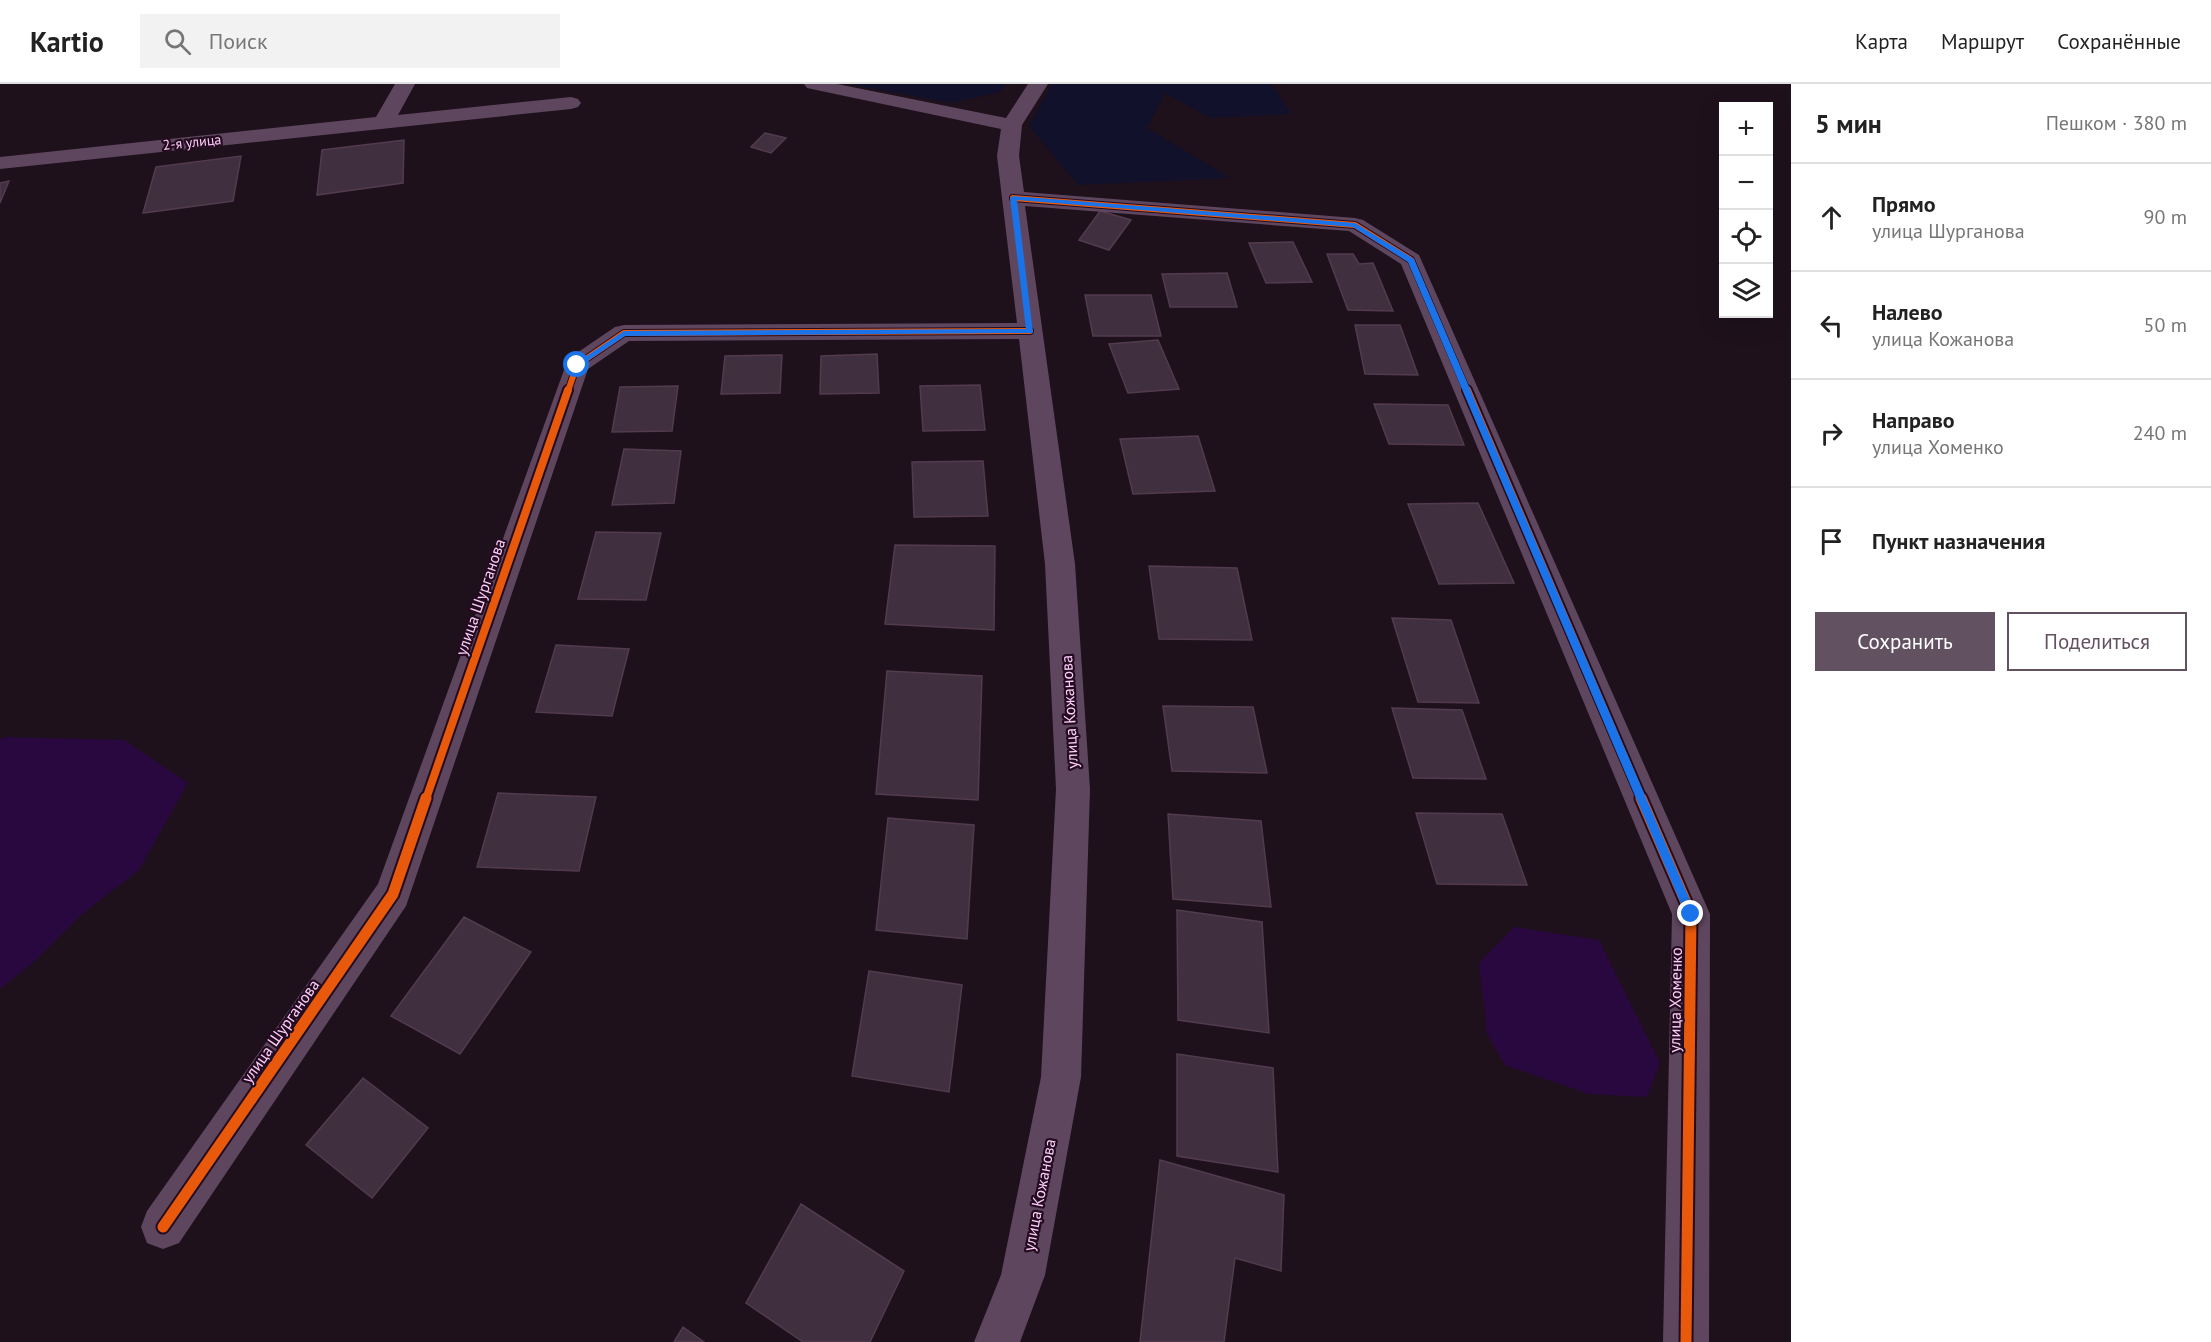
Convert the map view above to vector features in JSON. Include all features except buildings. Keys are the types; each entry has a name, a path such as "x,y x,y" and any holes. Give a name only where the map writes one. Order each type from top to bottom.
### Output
{"street":[{"path":"384,122 405,84"},
{"path":"814,84 853,94 1012,125"},
{"name":"улица Кожанова","path":"997,1342 1023,1275 1061,1077 1073,789 1060,564 1008,156 1012,125 1038,84"},
{"name":"2-я улица","path":"0,163 571,103"},
{"name":"улица Хоменко","path":"1013,198 1355,225 1411,261 1691,914 1686,1342"},
{"name":"улица Шурганова","path":"162,1227 393,894 577,365 624,333 1030,331"}],"shaded area":[{"path":"848,84 1006,84 1000,92 951,103"},
{"path":"1052,84 1272,84 1291,114 1211,118 1165,93 1147,128 1230,178 1078,185 1029,126"},
{"path":"4,737 124,740 188,783 139,870 81,915 35,961 0,989 0,740"},
{"path":"1514,927 1599,940 1660,1063 1647,1097 1589,1094 1505,1065 1487,1034 1479,963"}],"cycle path":[{"path":"1013,198 1355,225 1411,260 1691,914 1686,1342"},
{"path":"163,1227 393,894 577,365 624,333 1030,331"}],"route":[{"path":"577,365 624,333 1030,331 1013,198 1355,225 1411,261 1691,914"}]}
